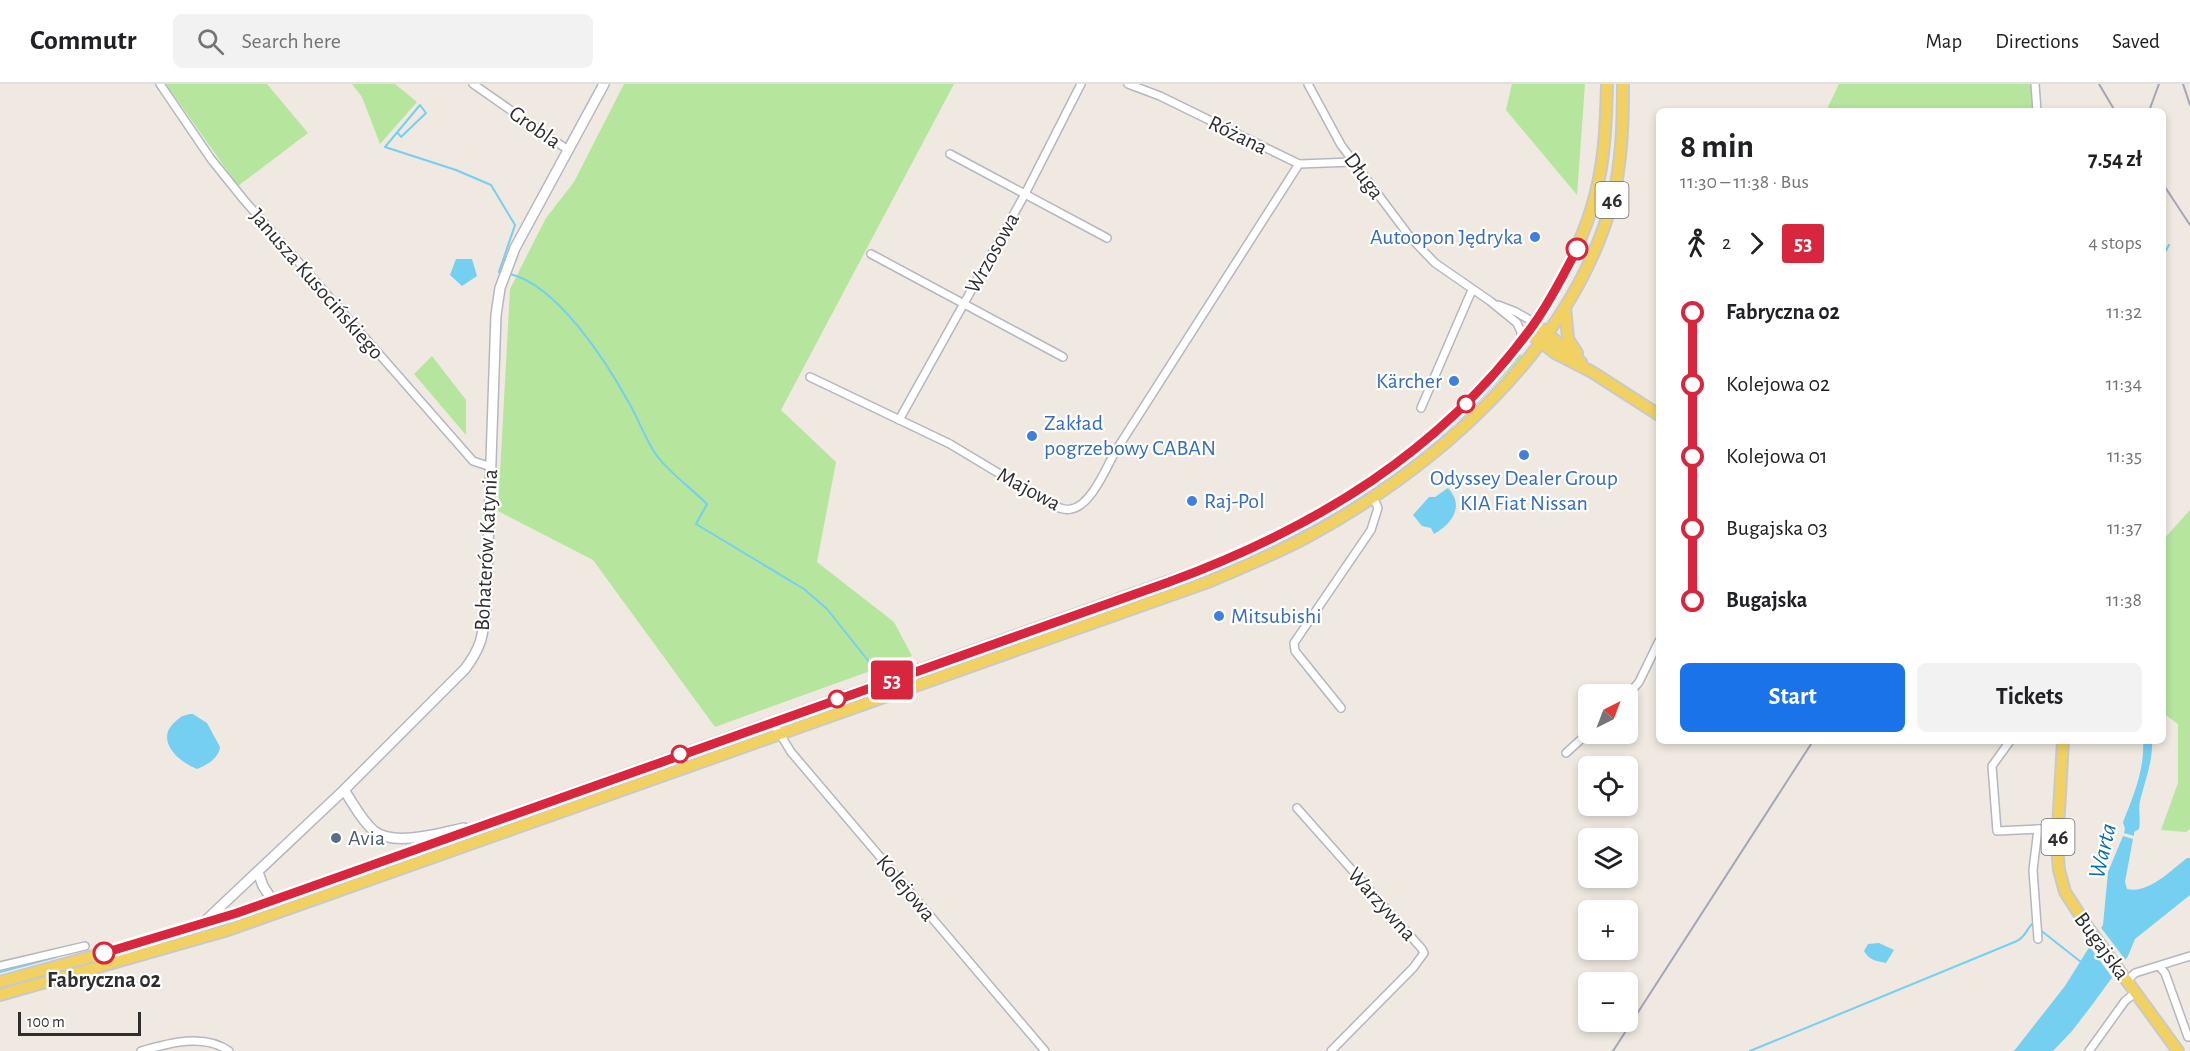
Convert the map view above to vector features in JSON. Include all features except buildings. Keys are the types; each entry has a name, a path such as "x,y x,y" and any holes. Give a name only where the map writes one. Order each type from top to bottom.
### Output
{"main road":[{"name":"46","path":"1531,328 1577,249 1590,213 1605,148 1607,84"},
{"name":"46","path":"1565,307 1595,252 1612,200 1622,145 1623,84"},
{"path":"0,995 228,930 1208,582 1252,564 1308,537 1374,497 1418,465 1454,435 1510,378 1544,338 1565,307"},
{"path":"1565,307 1569,343 1592,372"},
{"path":"0,982 201,925 1239,555 1302,525 1381,475 1427,440 1482,387 1531,328 1592,372 1656,413"},
{"name":"Bugajska","path":"2063,744 2057,846 2061,879 2073,906 2178,1051"}],"street":[{"name":"Janusza Kusocińskiego","path":"160,84 211,159 244,200 473,461 491,467"},
{"name":"Grobla","path":"473,84 568,150"},
{"name":"Bohaterów Katynia","path":"201,925 344,790 465,669 478,652 483,634 486,605 496,315 500,288 515,248 604,84"},
{"name":"Wrzosowa","path":"899,420 1025,194 1081,84"},
{"name":"Różana","path":"1128,84 1160,96 1299,164 1353,162"},
{"name":"Długa","path":"1308,84 1330,127 1353,162 1422,252 1517,323 1521,332 1521,342"},
{"path":"2035,84 2037,108"},
{"path":"950,154 1107,238"},
{"name":"Majowa","path":"810,377 950,444 1048,503 1063,509 1074,509 1091,495 1115,452 1299,164"},
{"path":"871,254 1063,357"},
{"path":"1421,408 1444,349 1472,290"},
{"name":"Długa","path":"1490,301 1516,312 1531,328"},
{"path":"1341,708 1295,651 1294,643 1371,530 1378,508 1374,497"},
{"path":"1637,684 1656,647"},
{"name":"Kolejowa","path":"772,721 791,752 1045,1051"},
{"path":"1566,753 1578,742"},
{"path":"2008,744 1992,766 1997,831 2058,828"},
{"path":"344,790 367,824 383,836 400,838 427,836 487,824"},
{"name":"Warzywna","path":"1298,808 1424,953 1413,968 1331,1051"},
{"name":"Bugajska","path":"2038,829 2033,870 2038,939"},
{"path":"258,872 272,900"},
{"path":"0,966 85,946"},
{"path":"2125,977 2190,956"},
{"path":"2159,966 2165,973 2188,1037"},
{"path":"2088,1051 2126,1001 2136,992"},
{"path":"141,1051 177,1041 216,1043 229,1051"}],"green space":[{"path":"166,84 267,84 308,133 238,186"},
{"path":"352,84 395,84 417,102 380,144 362,97"},
{"path":"624,84 954,84 781,410 836,462 817,562 894,622 912,656 715,727 593,560 498,511 510,289 546,218 574,182"},
{"path":"1512,84 1585,84 1577,195 1506,110"},
{"path":"1839,84 2032,84 2034,108 1827,108"},
{"path":"1518,353 1522,356 1475,405 1444,435 1392,478 1389,474 1414,456"},
{"path":"432,356 466,400 466,435 414,374"},
{"path":"2190,510 2190,829 2186,832 2161,830 2178,783 2178,724 2166,715 2166,537"}],"water":[{"path":"456,259 472,259 477,276 462,286 450,275"},
{"path":"1448,488 1456,501 1456,508 1451,520 1434,534 1431,528 1422,526 1413,515 1429,497 1435,497"},
{"path":"193,714 207,723 220,747 215,758 197,769 176,755 171,749 167,735 178,719"},
{"path":"2143,744 2152,744 2150,764 2140,801 2139,829 2134,832 2134,836 2124,833 2123,822 2140,772"},
{"path":"2123,836 2133,839 2125,882 2127,889 2135,890 2151,885 2190,858 2190,895 2135,939 2128,956 2072,1031 2053,1051 2014,1051 2065,986 2103,925 2108,872"},
{"path":"1879,943 1894,950 1886,963 1876,961 1864,951 1868,944"}],"pier":[{"path":"2099,925 2127,962 2114,980 2087,943"}],"waterway":[{"path":"398,133 401,137 426,113 420,105 385,147 456,170 491,185 515,225 499,272 504,273"},
{"path":"2166,250 2169,245"},
{"path":"510,274 528,281 545,293 562,309 594,347 633,410 657,456 707,504 696,524 804,589 827,609 874,668"},
{"path":"1750,1051 2017,941 2032,924 2034,925"},
{"path":"2039,929 2081,962"},
{"path":"0,972 56,957"}],"railway":[{"path":"2099,84 2113,108"},
{"path":"2150,108 2159,84"},
{"path":"2183,84 2190,105"},
{"path":"2166,189 2190,225"},
{"path":"1613,1051 1811,744"}],"bus line":[{"name":"53","path":"104,953 237,913 682,753 1169,582 1274,539 1302,525 1381,475 1427,440 1460,410 1494,374 1535,323 1577,249"}],"place":[{"name":"Autoopon Jędryka","path":"1535,237"},
{"name":"Kärcher","path":"1454,381"},
{"name":"Zakład pogrzebowy CABAN","path":"1032,436"},
{"name":"Odyssey Dealer Group KIA Fiat Nissan","path":"1524,455"},
{"name":"Raj-Pol","path":"1192,501"},
{"name":"Mitsubishi","path":"1219,616"},
{"name":"Avia","path":"336,838"},
{"name":"Fabryczna 02","path":"104,953"}],"water label":[{"name":"Warta","path":"2103,851"}]}
